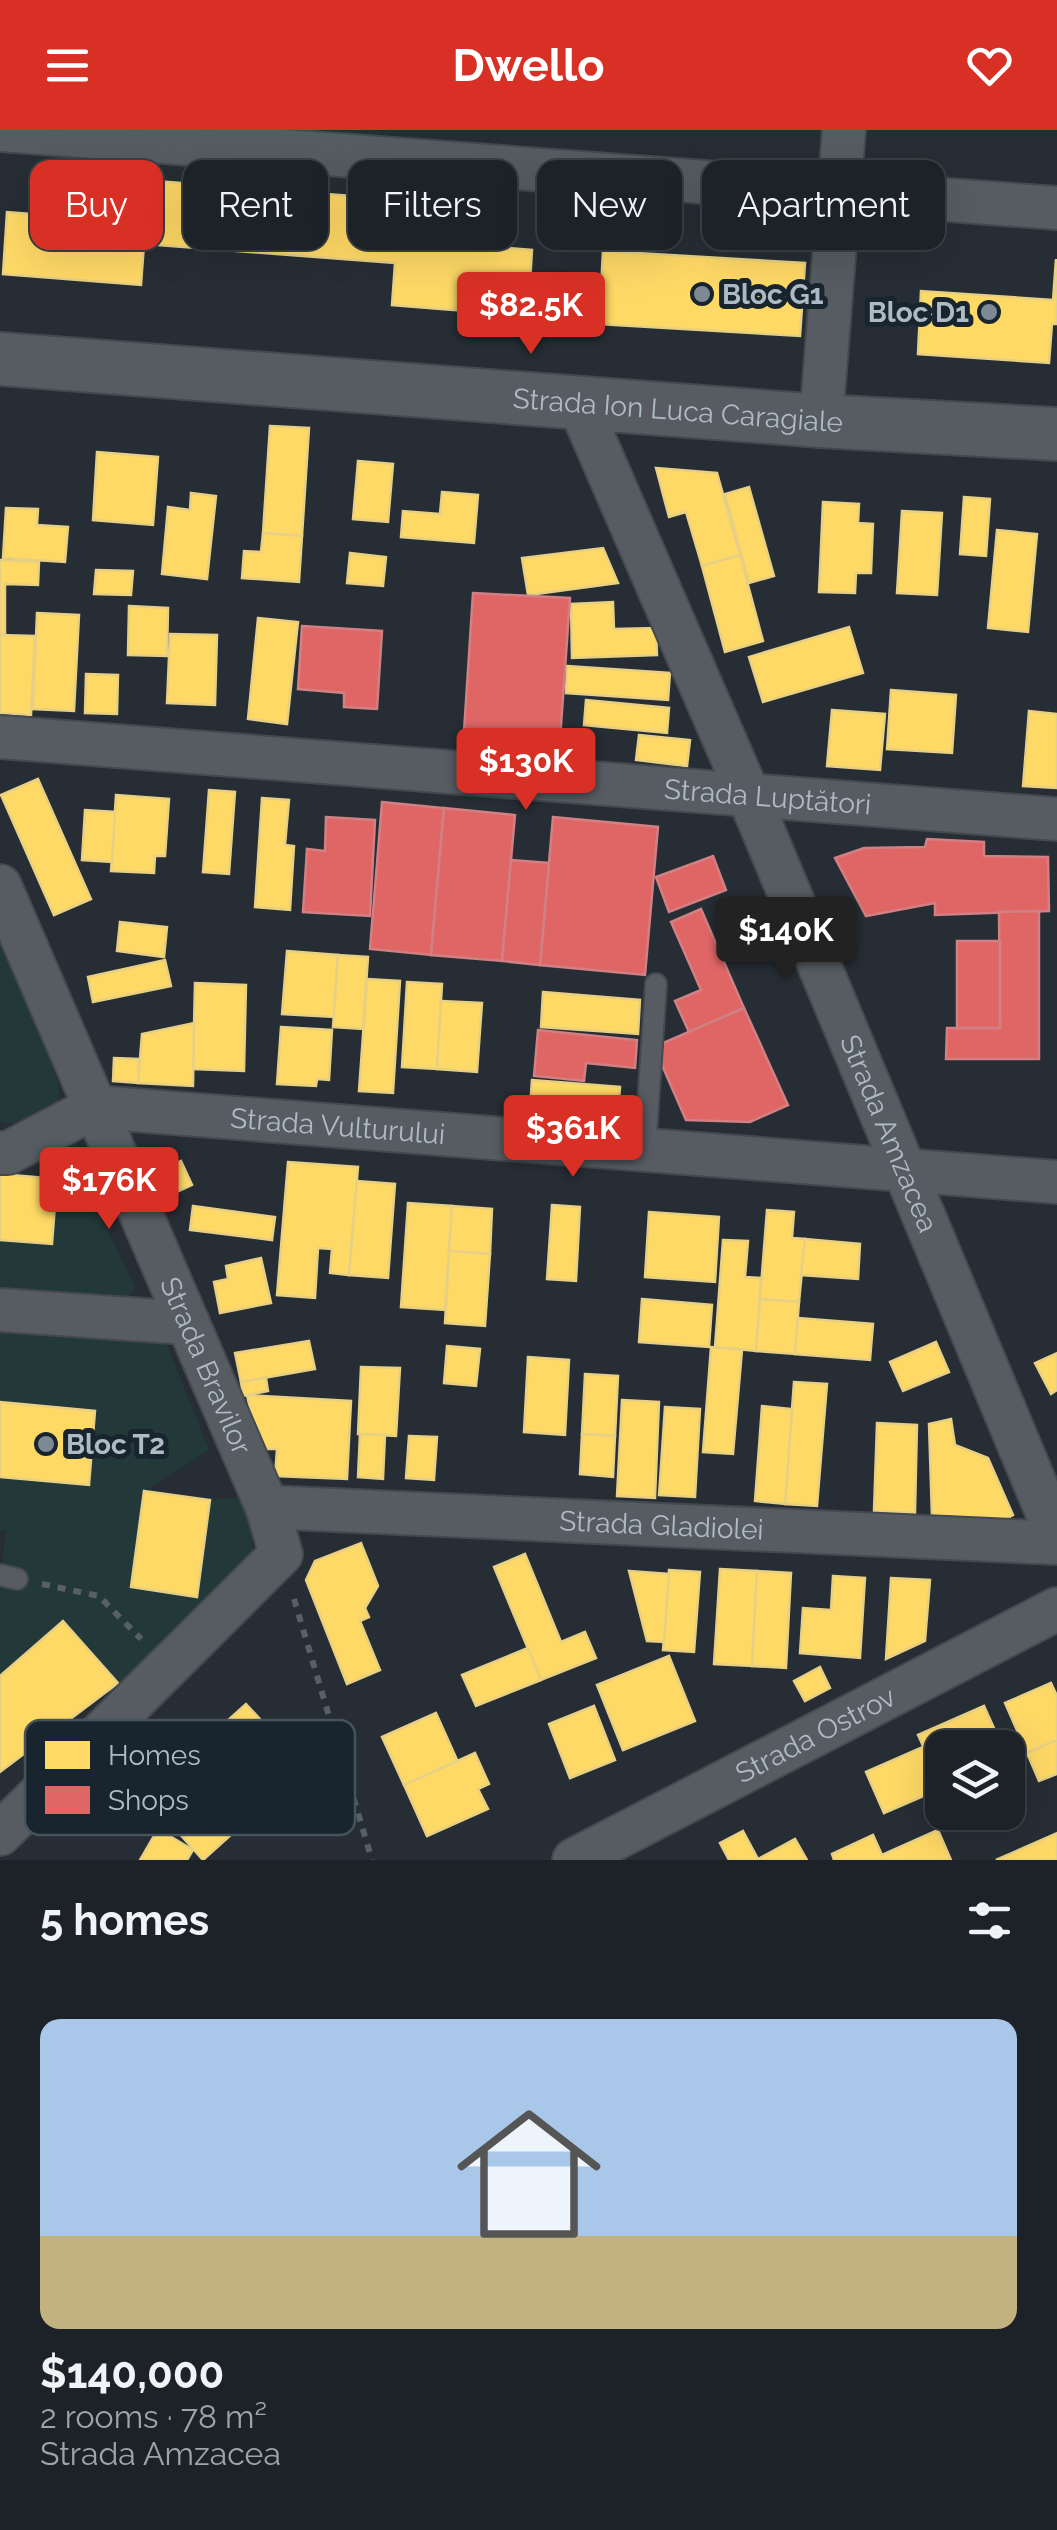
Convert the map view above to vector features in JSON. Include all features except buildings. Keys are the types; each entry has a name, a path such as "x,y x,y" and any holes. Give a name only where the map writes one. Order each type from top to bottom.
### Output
{"street":[{"path":"0,130 351,143 702,178"},
{"path":"843,160 844,130"},
{"path":"945,200 1057,208"},
{"path":"821,421 836,250"},
{"name":"Strada Ion Luca Caragiale","path":"0,359 821,421 1057,434"},
{"name":"Strada Amzacea","path":"578,402 748,794 1057,1539"},
{"name":"Strada Luptători","path":"0,737 1057,818"},
{"name":"Strada Bravilor","path":"0,886 267,1507 281,1554"},
{"path":"0,1153 8,1153 95,1107"},
{"name":"Strada Vulturului","path":"95,1107 1057,1182"},
{"path":"0,1310 188,1324"},
{"name":"Strada Gladiolei","path":"267,1507 1057,1539"},
{"path":"115,1720 281,1554"},
{"name":"Strada Ostrov","path":"574,1860 1057,1609"},
{"path":"0,1834 25,1809"}],"lane":[{"path":"645,1150 656,984"}],"path":[{"path":"281,1554 330,1720"},
{"path":"8,1577 99,1596 168,1667"},
{"path":"355,1803 372,1860"}],"green space":[{"path":"0,931 58,1082 59,1111 27,1124 0,1122"},
{"path":"76,1166 135,1287 119,1307 0,1300 0,1240 52,1244 57,1179"},
{"path":"0,1332 164,1338 209,1450 144,1491 131,1587 210,1500 248,1496 255,1574 118,1683 63,1621 0,1676 0,1586 6,1531 0,1530 0,1477 88,1485 95,1412 0,1402"}],"place":[{"name":"Bloc G1","path":"702,294"},
{"name":"Bloc D1","path":"989,312"},
{"name":"Bloc T2","path":"46,1444"}]}
